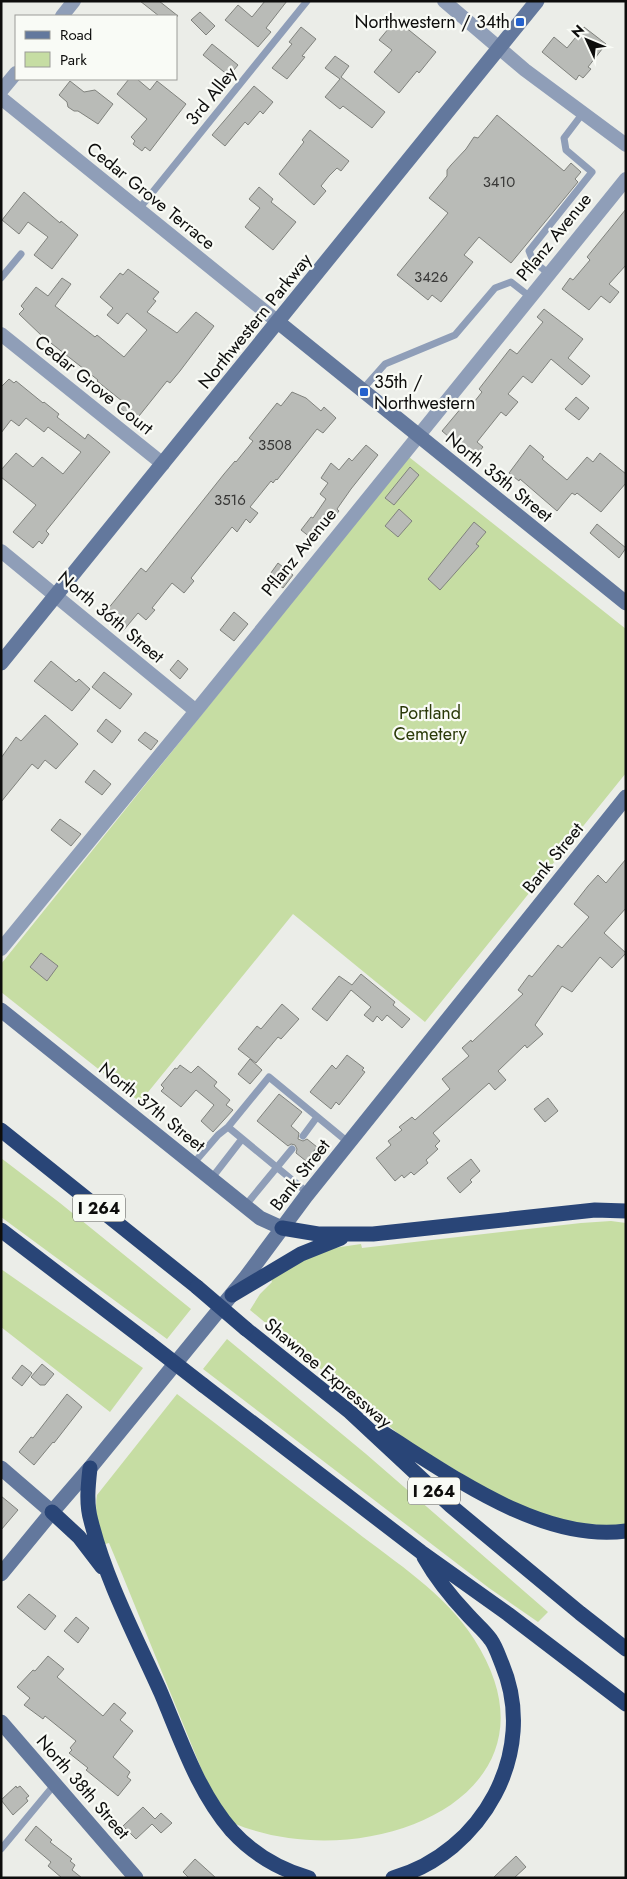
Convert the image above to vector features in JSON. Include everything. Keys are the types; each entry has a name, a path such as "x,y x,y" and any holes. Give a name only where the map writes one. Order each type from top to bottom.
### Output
{"highway":[{"name":"Shawnee Expressway","path":"1,1130 350,1412 451,1506 626,1649"},
{"path":"282,1228 318,1234 373,1234 595,1210 626,1211"},
{"path":"1,1230 421,1552 508,1614 626,1704"},
{"path":"232,1295 301,1254 352,1234"},
{"path":"350,1412 477,1491 519,1512 561,1526 583,1530 601,1532 626,1530"},
{"path":"90,1468 88,1503 91,1521 106,1572 195,1772 216,1809 245,1844 276,1865 309,1878"},
{"path":"52,1512 79,1537 106,1572"},
{"path":"393,1878 432,1862 464,1837 478,1822 494,1798 506,1772 513,1734 512,1697 507,1677 492,1640 439,1582 421,1552"}],"street":[{"path":"63,15 74,1"},
{"path":"444,1 499,49 626,145"},
{"name":"Northwestern Parkway","path":"1,664 537,1"},
{"path":"1,92 15,74"},
{"name":"Cedar Grove Terrace","path":"1,98 278,322"},
{"name":"Pflanz Avenue","path":"1,949 626,179"},
{"name":"North 35th Street","path":"278,322 626,604"},
{"name":"Cedar Grove Court","path":"1,334 163,464"},
{"name":"North 36th Street","path":"1,551 196,711"},
{"name":"Bank Street","path":"1,1574 232,1295 308,1193 624,804"},
{"name":"North 37th Street","path":"1,1010 260,1218 282,1228"},
{"path":"1,1468 52,1512"},
{"name":"North 38th Street","path":"1,1722 136,1878"}],"lane":[{"name":"3rd Alley","path":"139,209 306,1"},
{"path":"548,273 533,261 529,250 592,172 566,150 564,138 583,113"},
{"path":"1,278 20,254"},
{"path":"362,390 385,364 455,335 495,288 511,282 530,296"},
{"path":"193,1164 218,1135 228,1127 269,1077 349,1143"},
{"path":"303,1136 317,1117"},
{"path":"228,1127 308,1193"},
{"path":"210,1179 242,1139"},
{"path":"245,1206 292,1149"},
{"path":"1,1849 55,1784"}],"green space":[{"name":"Portland Cemetery","path":"409,457 626,629 626,773 425,1022 293,914 140,1102 1,992 1,964"},
{"path":"1,1158 191,1309 167,1339 1,1217"},
{"path":"611,1221 626,1223 626,1524 609,1526 575,1523 516,1506 407,1441 250,1310 260,1294 272,1282 271,1279 283,1269 327,1249 361,1244 362,1248"},
{"path":"1,1269 143,1368 110,1412 1,1327"},
{"path":"227,1339 366,1454 548,1612 538,1622 489,1588 203,1369"},
{"path":"177,1394 419,1580 449,1607 474,1639 498,1694 498,1742 477,1781 441,1811 394,1831 341,1840 286,1838 233,1823 220,1806 203,1773 109,1543 105,1544 97,1514 97,1495"}],"building":[{"path":"140,1 159,1 177,15 158,15"},
{"path":"265,1 287,1 266,28 271,32 258,47 225,20 238,5 252,17"},
{"path":"200,12 215,26 206,35 191,20"},
{"path":"394,22 397,25 399,22 436,52 399,93 374,72 392,50 379,40"},
{"path":"301,27 316,39 302,56 305,57 287,79 272,68 292,44 289,42"},
{"path":"584,27 606,44 588,67 591,69 583,78 579,75 576,80 542,52 554,37 567,48"},
{"path":"212,44 238,65 229,76 203,55"},
{"path":"335,56 349,66 341,77 385,112 372,128 343,106 340,109 325,97 340,79 325,68"},
{"path":"128,80 138,80 150,90 157,81 186,104 150,151 145,147 142,151 133,144 135,141 131,137 147,119 117,94"},
{"path":"70,81 84,92 95,90 113,104 98,124 68,107 67,102 59,95"},
{"path":"254,86 273,102 263,114 260,111 248,125 245,122 225,146 212,135"},
{"path":"497,115 564,171 571,163 581,172 575,179 578,182 511,263 479,237 464,255 473,262 441,302 432,295 428,300 397,275 448,213 429,198 447,176 447,170 451,165 474,137 478,138"},
{"path":"310,130 349,161 341,171 337,168 321,186 326,191 314,205 279,174 304,142 302,140"},
{"path":"259,187 273,199 271,202 296,222 273,250 245,227 260,208 249,199"},
{"path":"24,192 60,223 61,221 78,235 52,269 34,255 48,237 28,222 19,234 2,220"},
{"path":"626,209 626,265 609,284 619,292 610,303 601,296 589,310 562,289 570,278 573,280 590,260 587,257"},
{"path":"128,269 159,292 153,299 156,301 147,312 177,333 196,312 214,326 180,371 170,383 167,381 135,421 118,406 122,401 42,336 19,314 24,309 21,306 36,287 48,296 62,278 71,284 55,306 95,337 97,335 124,357 147,330 127,313 118,324 107,315 113,308 100,297 120,273 123,275"},
{"path":"544,309 583,339 568,358 590,376 582,385 551,359 532,383 523,376 508,394 518,402 506,416 501,412 477,442 483,447 474,458 442,431 462,407 467,411 482,392 479,389 510,349 517,354 543,322 537,317"},
{"path":"9,379 14,383 16,381 44,402 59,414 57,417 85,439 88,434 110,452 46,531 49,534 42,544 39,541 33,548 13,532 36,505 1,477 1,470 16,453 33,467 42,457 63,474 81,452 48,427 44,432 26,418 19,426 11,420 1,433 1,387"},
{"path":"292,392 306,398 321,411 324,407 336,418 323,433 317,429 277,480 273,483 271,481 250,507 258,513 250,523 246,519 237,532 232,527 191,578 194,581 184,593 172,583 152,608 155,610 146,620 138,613 123,631 103,615 141,568 146,572 224,474 253,441 249,438 277,403 281,406"},
{"path":"576,397 589,408 579,420 565,409"},
{"path":"366,445 378,455 351,489 337,509 339,511 315,541 301,530 311,517 313,518 326,499 320,494 328,483 321,478 331,463 339,470 349,458 352,461"},
{"path":"530,445 544,457 542,459 567,480 587,457 593,462 600,453 626,474 626,483 601,512 577,493 575,495 572,493 557,511 520,479 519,481 509,473"},
{"path":"410,467 419,475 394,505 385,498"},
{"path":"399,509 412,521 398,537 385,526"},
{"path":"474,522 486,532 476,544 479,546 440,590 428,579"},
{"path":"597,524 626,548 619,558 590,533"},
{"path":"278,563 293,575 283,588 268,577"},
{"path":"234,612 248,624 234,641 220,630"},
{"path":"178,660 188,669 180,679 170,670"},
{"path":"51,661 76,682 79,679 90,689 72,711 34,681"},
{"path":"104,672 132,694 120,709 92,687"},
{"path":"45,715 78,744 56,769 45,760 38,769 32,764 1,802 1,758 16,737 21,741"},
{"path":"106,719 121,731 112,743 97,731"},
{"path":"145,732 158,741 151,750 138,740"},
{"path":"94,770 111,784 102,795 85,782"},
{"path":"60,819 81,834 71,846 51,830"},
{"path":"626,859 626,908 604,933 626,953 612,968 600,957 572,992 562,986 535,1025 543,1034 527,1048 525,1045 498,1071 506,1080 495,1090 489,1083 433,1133 440,1141 435,1146 438,1149 426,1160 428,1163 414,1175 411,1172 404,1178 402,1175 395,1181 376,1158 391,1145 388,1141 402,1130 399,1127 412,1117 415,1120 450,1089 442,1079 469,1056 462,1048 471,1040 472,1042 523,994 518,990 529,975 532,977 558,945 562,948 589,917 574,904 588,886 598,875 606,883"},
{"path":"41,953 58,966 47,981 30,967"},
{"path":"361,974 395,1002 393,1005 410,1019 402,1028 387,1015 382,1021 377,1016 373,1022 364,1015 371,1007 351,990 327,1021 312,1009 339,976 352,985"},
{"path":"282,1004 299,1019 281,1039 278,1037 256,1063 238,1049 257,1026 261,1029"},
{"path":"347,1055 364,1068 362,1070 365,1072 339,1105 336,1102 331,1109 310,1092 332,1065 336,1069"},
{"path":"250,1059 262,1070 250,1084 238,1074"},
{"path":"180,1065 191,1073 198,1066 217,1082 214,1086 230,1100 226,1105 233,1110 213,1132 201,1121 214,1105 196,1090 181,1107 161,1091 164,1088 161,1085 175,1068 177,1069"},
{"path":"279,1094 302,1112 291,1126 299,1133 298,1139 303,1141 307,1139 317,1147 306,1161 296,1153 295,1145 291,1144 288,1146 257,1121"},
{"path":"548,1098 558,1111 545,1122 534,1109"},
{"path":"471,1159 480,1171 460,1193 447,1178"},
{"path":"42,1364 54,1374 45,1385 40,1385 31,1377"},
{"path":"22,1365 32,1373 22,1386 12,1378"},
{"path":"67,1394 82,1407 34,1465 19,1452 31,1437 33,1438"},
{"path":"1,1496 18,1510 1,1530"},
{"path":"29,1594 56,1616 45,1630 17,1607"},
{"path":"76,1617 89,1628 78,1643 64,1631"},
{"path":"48,1656 64,1669 57,1677 103,1716 114,1703 126,1713 120,1720 133,1731 113,1757 130,1772 127,1777 131,1780 118,1796 86,1770 88,1768 69,1753 72,1750 70,1748 76,1741 45,1716 43,1719 24,1705 30,1698 17,1687"},
{"path":"16,1786 17,1788 20,1786 29,1796 26,1798 28,1801 13,1815 1,1800"},
{"path":"143,1807 155,1819 161,1813 172,1823 161,1833 152,1824 136,1839 123,1826"},
{"path":"36,1826 52,1840 50,1842 72,1859 70,1861 75,1865 72,1870 82,1878 62,1878 48,1866 51,1862 25,1840"},
{"path":"516,1856 526,1867 514,1878 493,1878"},
{"path":"195,1859 216,1878 189,1878 183,1872"}],"place":[{"name":"Northwestern / 34th","path":"520,22"},
{"name":"35th / Northwestern","path":"364,392"}]}
